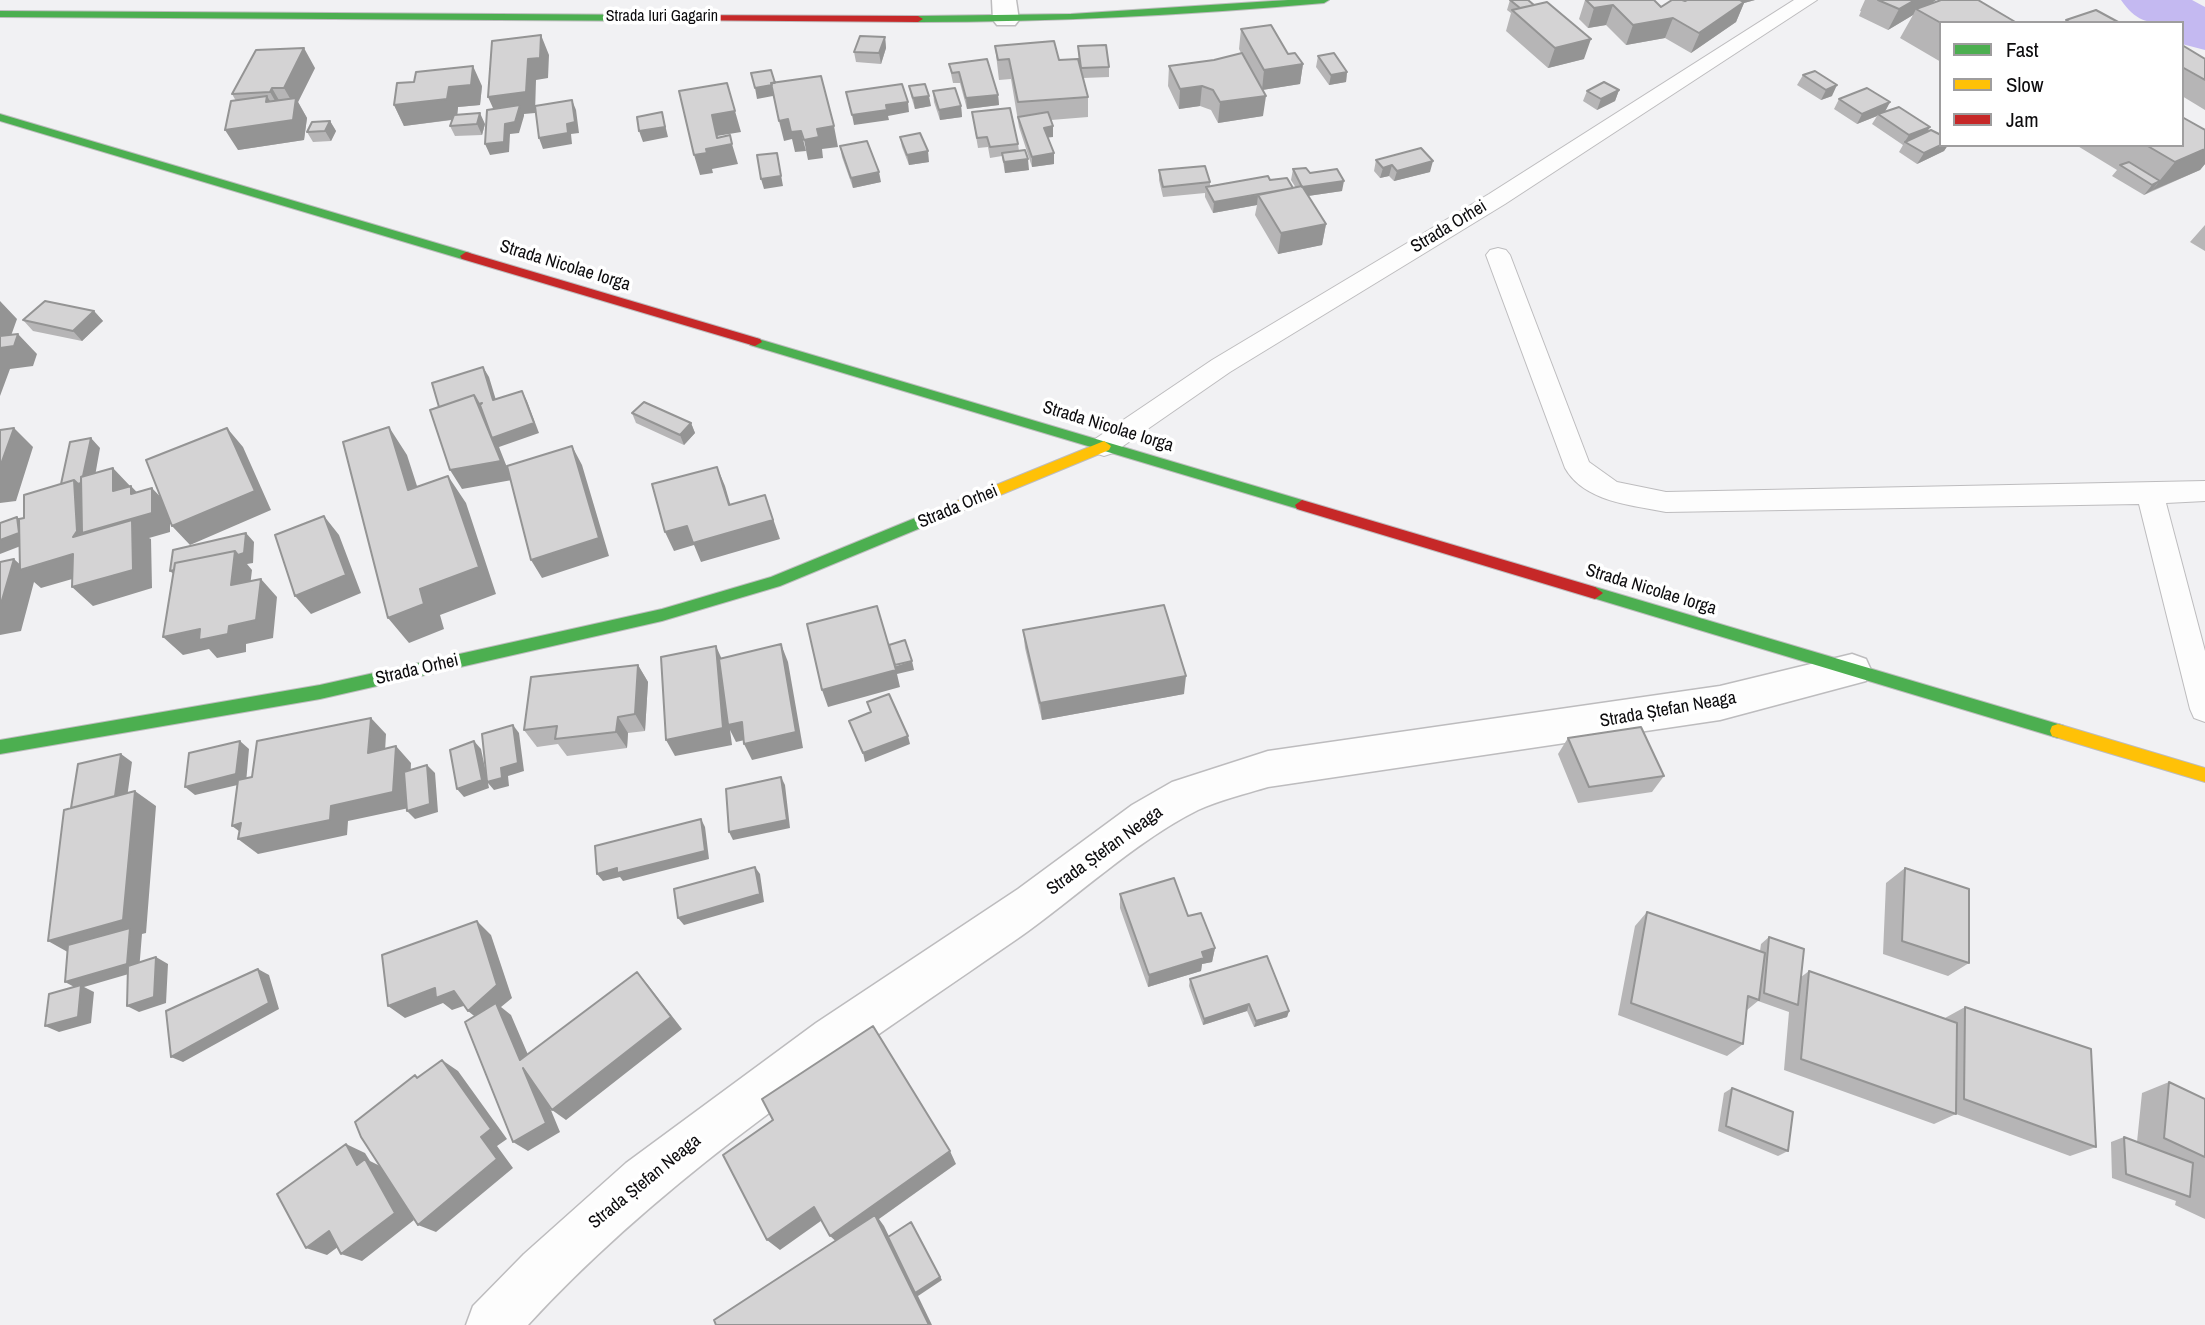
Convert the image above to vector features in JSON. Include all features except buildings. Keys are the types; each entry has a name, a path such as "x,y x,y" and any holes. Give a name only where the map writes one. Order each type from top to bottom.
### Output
{"street":[{"name":"Strada Iuri Gagarin","path":"0,14 1005,10 1179,13 1324,0"},
{"name":"Strada Nicolae Iorga","path":"0,117 2205,775"},
{"name":"Strada Orhei","path":"0,747 320,692 662,615 775,582 1104,446"},
{"name":"Strada Ștefan Neaga","path":"492,1325 591,1225 653,1172 832,1039 1033,903 1147,818 1187,795 1268,769 1720,703 1852,670"}],"lane":[{"name":"Strada Orhei","path":"1104,446 1221,366 1497,199 1807,0"},
{"path":"1498,255 1578,468 1610,491 1667,502 2205,491"},
{"path":"2150,494 2205,709"}],"waterway":[{"path":"2150,0 2205,32"}],"traffic: fast":[{"path":"918,19 1121,14 1324,0"},
{"path":"0,14 665,18"},
{"path":"0,117 466,256"},
{"path":"755,342 1302,505"},
{"path":"0,747 320,692 662,615 775,582 930,518"},
{"path":"1595,593 2058,731"}],"traffic: slow":[{"path":"930,518 1104,446"},
{"path":"2058,731 2205,775"}],"traffic: jam":[{"path":"665,18 918,19"},
{"path":"466,256 755,342"},
{"path":"1302,505 1595,593"}]}
